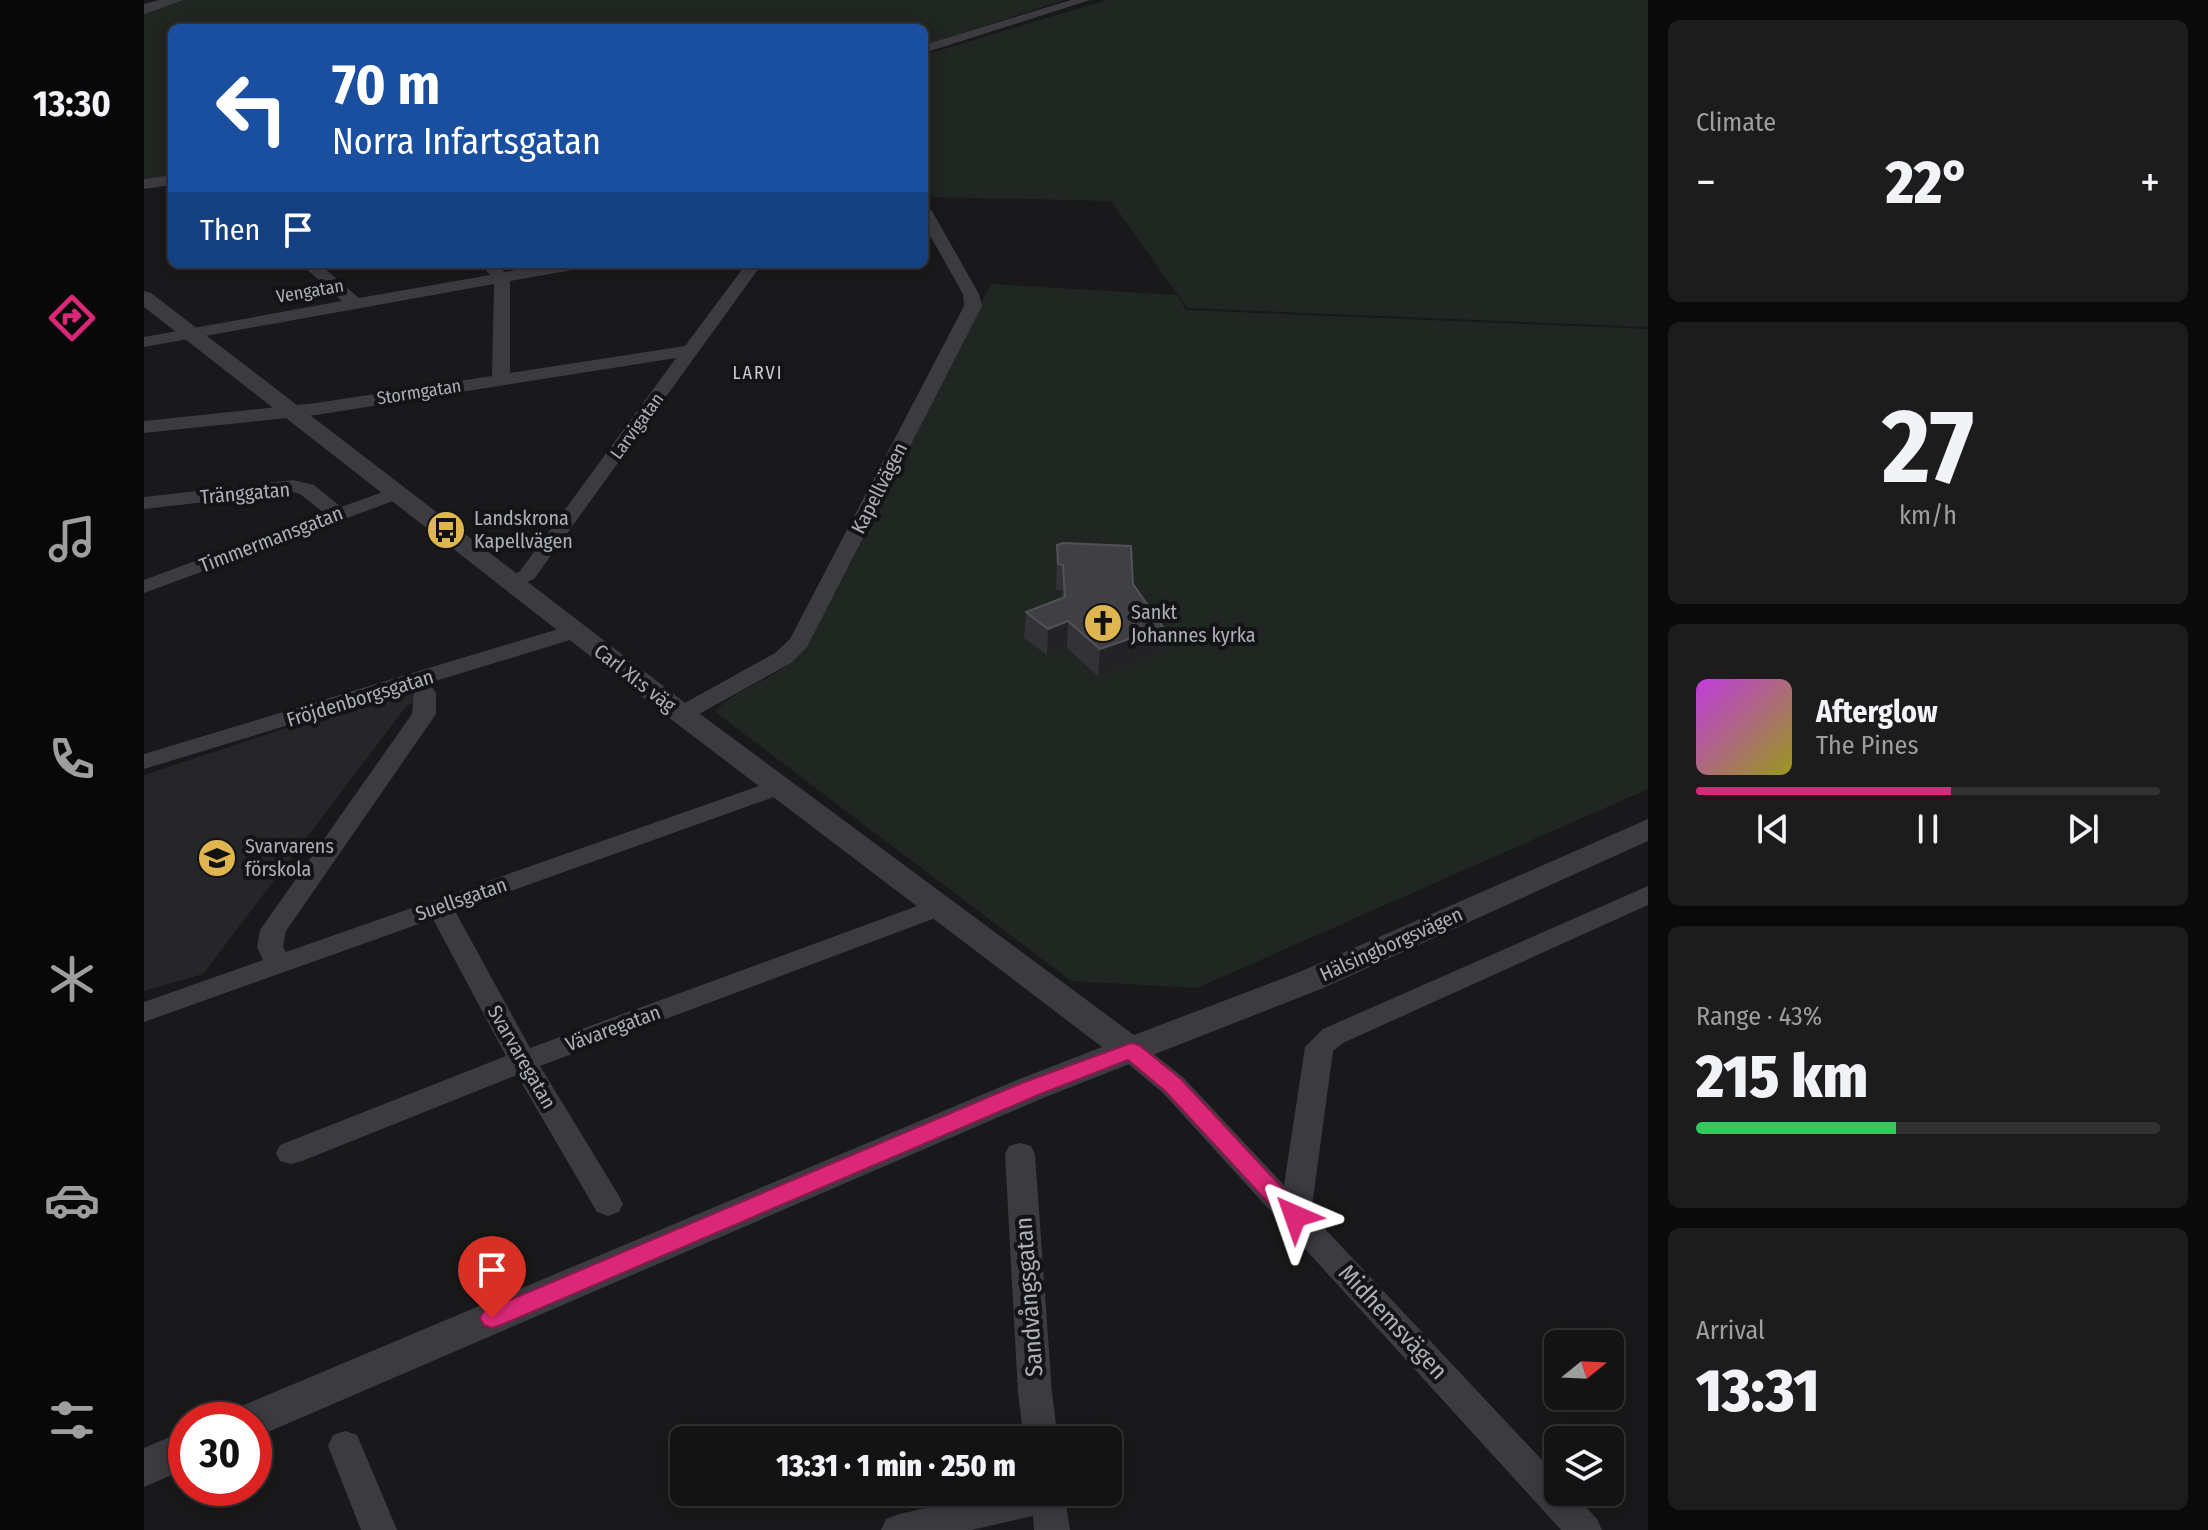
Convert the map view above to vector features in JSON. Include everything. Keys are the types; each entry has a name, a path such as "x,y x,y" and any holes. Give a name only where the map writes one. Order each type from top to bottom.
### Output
{"street":[{"path":"144,9 176,0"},
{"path":"928,48 1084,0"},
{"path":"144,184 168,181"},
{"name":"Kapellvägen","path":"682,714 783,658 799,642 973,306 971,294 928,218"},
{"path":"314,268 355,304"},
{"path":"492,268 502,278 501,379"},
{"name":"Vengatan","path":"144,342 556,268"},
{"name":"Larvigatan","path":"513,582 527,575 751,268"},
{"name":"Carl XI:s väg","path":"144,297 682,714 1131,1051"},
{"name":"Stormgatan","path":"144,427 293,412 693,350"},
{"name":"Tränggatan","path":"144,503 293,486 307,489 338,514"},
{"name":"Timmermansgatan","path":"144,587 397,493"},
{"name":"Fröjdenborgsgatan","path":"144,762 575,631"},
{"path":"279,964 270,947 273,930 424,714 425,693 416,681"},
{"name":"Suellsgatan","path":"144,1012 779,787"},
{"name":"Hälsingborgsvägen","path":"272,1412 1030,1089 1309,981 1648,829"},
{"path":"1295,1216 1319,1047 1333,1036 1648,895"},
{"name":"Svarvaregatan","path":"439,907 523,1061 608,1204"},
{"name":"Vävaregatan","path":"291,1153 523,1061 937,908"},
{"name":"Midhemsvägen","path":"1131,1051 1173,1085 1584,1530"},
{"name":"Sandvångsgatan","path":"1020,1154 1039,1426"},
{"path":"345,1446 379,1530"},
{"path":"144,1468 168,1457"},
{"path":"899,1530 1049,1506"}],"shaded area":[{"path":"187,0 1064,0 928,45 928,24 168,24 168,176 144,179 144,12"},
{"path":"1107,0 1648,0 1648,327 1187,308 1111,201 933,197 928,191 928,54"},
{"path":"991,284 1177,295 1186,310 1648,329 1648,789 1197,988 1071,981 715,712 734,695 784,667 807,644"},
{"name":"Svarvarens förskola","path":"404,689 421,697 405,708 203,974 144,991 144,775"}],"building":[{"path":"1057,545 1131,546 1133,584 1163,627 1100,649 1068,621 1048,629 1026,612 1065,597 1063,565 1058,564"}],"place":[{"name":"Landskrona Kapellvägen","path":"446,530"},
{"name":"Sankt Johannes kyrka","path":"1103,623"},
{"name":"Svarvarens förskola","path":"217,858"}],"district":[{"name":"LARVI","path":"758,373"}],"route":[{"path":"492,1318 1030,1089 1131,1051 1173,1085 1295,1216"}]}
